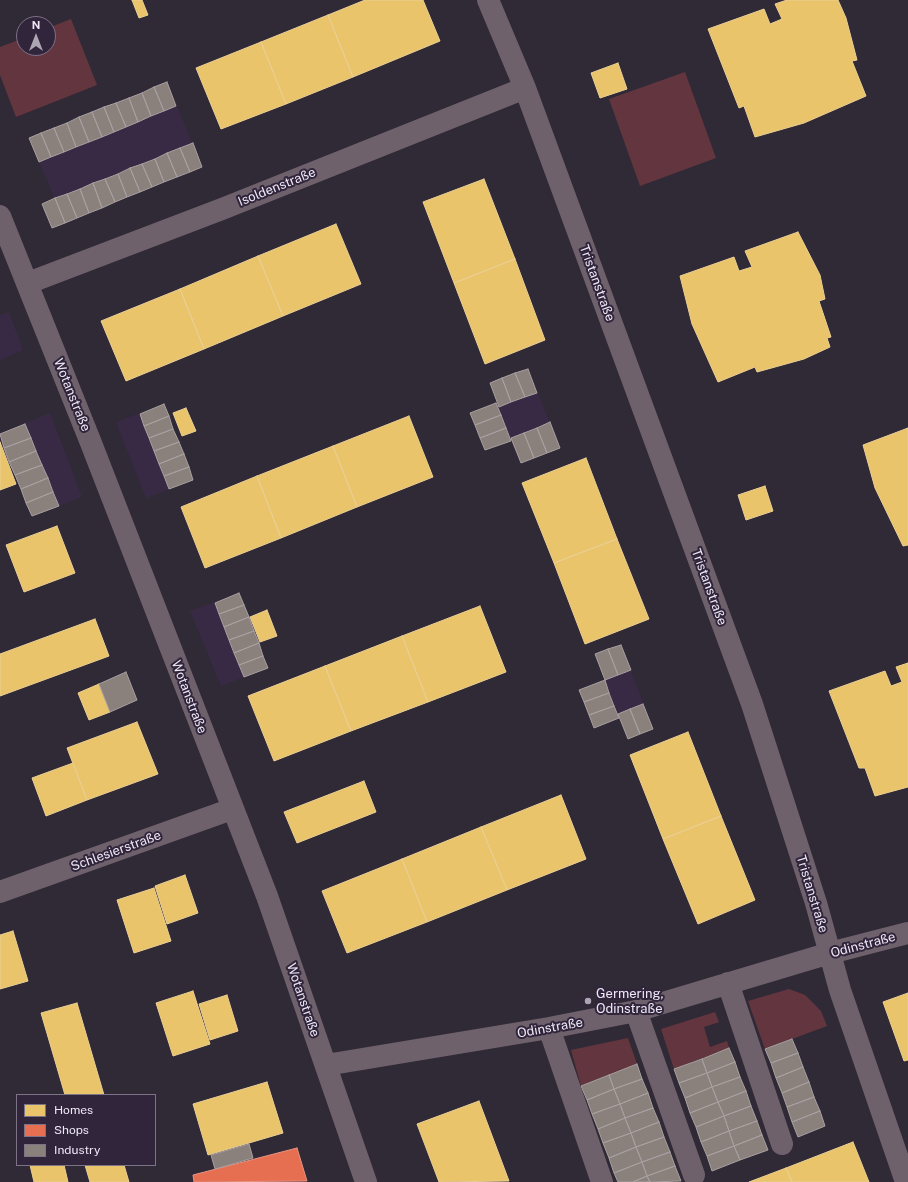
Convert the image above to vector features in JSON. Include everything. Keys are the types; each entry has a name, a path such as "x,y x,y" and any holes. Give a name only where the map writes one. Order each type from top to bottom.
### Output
{"street":[{"name":"Tristanstraße","path":"488,0 525,88 752,704 816,903 842,998 906,1182"},
{"name":"Isoldenstraße","path":"28,283 230,206 525,88"},
{"name":"Wotanstraße","path":"0,216 28,283 267,896 366,1182"},
{"name":"Schlesierstraße","path":"0,892 232,809"},
{"name":"Odinstraße","path":"326,1065 549,1028 636,1011 830,953 908,932"},
{"path":"728,983 782,1144"},
{"path":"636,1011 694,1175"},
{"path":"549,1028 602,1182"}],"shaded area":[{"path":"71,19 97,85 16,117 0,75 0,47 16,41 16,56 56,56 56,25"},
{"path":"685,72 716,158 640,186 609,99"},
{"path":"167,82 202,167 65,223 29,138"},
{"path":"9,312 23,350 0,360 0,315"},
{"path":"528,369 560,448 521,463 511,441 485,450 471,413 497,402 490,383"},
{"path":"164,404 193,480 146,498 116,422"},
{"path":"50,413 82,497 32,516 0,439 0,434"},
{"path":"239,593 268,668 221,686 190,611"},
{"path":"621,645 653,729 628,739 619,718 594,728 579,690 605,680 595,654"},
{"path":"789,989 805,995 821,1011 827,1026 765,1049 748,1001"},
{"path":"715,1012 719,1022 704,1027 710,1047 727,1041 729,1048 674,1069 661,1029"},
{"path":"628,1038 637,1064 581,1086 571,1050"}],"building: Homes":[{"path":"132,0 142,0 148,15 139,18"},
{"path":"365,0 423,0 440,41 353,77 328,15"},
{"path":"787,0 838,0 846,18 857,60 852,61 866,96 804,123 755,137 744,106 739,108 708,29 764,9 770,24 782,19 775,4"},
{"path":"328,15 353,77 286,104 261,42"},
{"path":"261,42 286,104 221,129 196,68"},
{"path":"618,63 627,89 600,98 591,73"},
{"path":"484,179 515,259 454,283 423,202"},
{"path":"336,224 361,284 283,316 258,256"},
{"path":"798,232 820,275 825,299 819,301 831,337 827,338 830,347 804,359 757,372 755,367 718,382 692,324 680,276 734,257 739,271 752,267 745,251"},
{"path":"258,256 283,316 204,349 180,289"},
{"path":"515,259 545,340 485,364 454,283"},
{"path":"180,289 204,349 126,381 101,321"},
{"path":"186,408 196,431 182,436 173,413"},
{"path":"409,416 433,477 357,507 333,446"},
{"path":"908,428 908,545 903,546 875,488 863,445"},
{"path":"0,442 16,484 0,490"},
{"path":"333,446 357,507 281,538 257,476"},
{"path":"586,458 617,539 554,563 522,483"},
{"path":"257,476 281,538 205,568 181,507"},
{"path":"765,486 773,511 746,520 738,495"},
{"path":"57,526 75,573 24,592 6,545"},
{"path":"617,539 649,619 585,644 554,563"},
{"path":"480,606 506,672 428,702 402,636"},
{"path":"267,610 277,636 260,642 250,617"},
{"path":"95,619 109,656 0,696 0,654"},
{"path":"402,636 428,702 351,731 325,666"},
{"path":"908,663 908,787 875,796 865,768 859,768 829,691 885,671 891,686 902,682 896,667"},
{"path":"325,666 351,731 274,761 248,696"},
{"path":"99,684 110,712 89,720 78,693"},
{"path":"137,722 158,774 87,800 67,748"},
{"path":"688,732 721,816 663,839 630,755"},
{"path":"73,763 87,800 46,816 32,778"},
{"path":"364,781 376,812 297,843 284,812"},
{"path":"561,795 586,859 507,890 481,827"},
{"path":"721,816 755,900 698,924 663,839"},
{"path":"481,827 507,890 427,922 402,859"},
{"path":"402,859 427,922 347,953 322,891"},
{"path":"185,875 198,913 167,924 155,886"},
{"path":"154,888 171,941 134,953 117,900"},
{"path":"13,931 28,981 0,989 0,935"},
{"path":"193,991 210,1044 173,1056 156,1003"},
{"path":"908,993 908,1060 904,1061 883,1002"},
{"path":"227,995 238,1031 210,1040 199,1004"},
{"path":"77,1003 104,1094 65,1094 41,1013"},
{"path":"267,1082 283,1133 208,1155 193,1104"},
{"path":"479,1101 509,1181 439,1182 417,1124"},
{"path":"853,1142 869,1182 792,1182 786,1168"},
{"path":"30,1166 64,1166 68,1182 34,1182"},
{"path":"85,1166 124,1166 129,1182 90,1182"},
{"path":"786,1168 792,1182 749,1182"}],"building: Shops":[{"path":"297,1148 307,1181 194,1182 193,1175"}],"building: Industry":[{"path":"167,82 176,106 164,111 154,87"},
{"path":"154,87 164,111 151,116 142,93"},
{"path":"142,93 151,116 138,122 129,98"},
{"path":"129,98 138,122 126,127 116,103"},
{"path":"116,103 126,127 114,132 104,107"},
{"path":"104,107 114,132 102,137 92,112"},
{"path":"92,112 102,137 89,142 79,117"},
{"path":"79,117 89,142 76,147 67,123"},
{"path":"67,123 76,147 64,152 54,128"},
{"path":"54,128 64,152 51,157 41,133"},
{"path":"41,133 51,157 39,162 29,138"},
{"path":"193,143 202,167 190,172 180,148"},
{"path":"180,148 190,172 177,177 167,153"},
{"path":"167,153 177,177 164,182 155,159"},
{"path":"155,159 164,182 152,187 142,164"},
{"path":"142,164 152,187 140,192 130,168"},
{"path":"130,168 140,192 127,197 118,174"},
{"path":"118,174 127,197 115,202 105,179"},
{"path":"105,179 115,202 102,208 93,183"},
{"path":"93,183 102,208 89,213 80,189"},
{"path":"80,189 89,213 77,218 67,194"},
{"path":"67,194 77,218 65,223 55,198"},
{"path":"55,198 65,223 52,228 42,204"},
{"path":"528,369 537,393 525,397 515,373"},
{"path":"515,373 525,397 511,402 502,378"},
{"path":"502,378 511,402 499,407 490,383"},
{"path":"496,403 501,415 475,425 470,413"},
{"path":"164,404 169,416 144,426 140,414"},
{"path":"501,415 506,428 480,438 475,425"},
{"path":"169,416 173,429 149,438 144,426"},
{"path":"550,422 560,448 547,453 537,428"},
{"path":"25,424 31,438 4,448 0,434"},
{"path":"506,428 511,441 485,450 480,438"},
{"path":"537,428 547,453 534,458 524,433"},
{"path":"173,429 179,442 154,451 149,438"},
{"path":"524,433 534,458 521,463 511,438"},
{"path":"31,438 36,451 9,462 4,448"},
{"path":"179,442 184,454 159,464 154,451"},
{"path":"36,451 42,465 15,475 9,462"},
{"path":"184,454 189,467 164,476 159,464"},
{"path":"42,465 48,478 21,489 15,475"},
{"path":"189,467 193,480 169,489 164,476"},
{"path":"48,478 53,492 26,503 21,489"},
{"path":"53,492 59,506 32,516 26,503"},
{"path":"239,593 244,605 219,614 215,603"},
{"path":"244,605 249,617 224,627 219,614"},
{"path":"249,617 254,631 229,640 224,627"},
{"path":"254,631 259,643 234,653 229,640"},
{"path":"259,643 263,656 239,665 234,653"},
{"path":"621,645 631,670 618,675 608,649"},
{"path":"608,649 618,675 605,680 595,654"},
{"path":"263,656 268,668 244,677 239,665"},
{"path":"126,672 137,700 110,712 99,684"},
{"path":"605,680 609,693 584,702 579,690"},
{"path":"609,693 614,706 589,715 584,702"},
{"path":"643,704 653,729 640,734 630,709"},
{"path":"614,706 619,718 594,728 589,715"},
{"path":"630,709 640,734 628,739 618,714"},
{"path":"792,1039 798,1053 771,1063 765,1049"},
{"path":"729,1048 735,1062 707,1073 702,1059"},
{"path":"798,1053 803,1067 776,1078 771,1063"},
{"path":"702,1059 707,1073 679,1083 674,1069"},
{"path":"735,1062 740,1077 712,1087 707,1073"},
{"path":"637,1064 642,1079 614,1089 609,1075"},
{"path":"803,1067 809,1082 782,1093 776,1078"},
{"path":"707,1073 712,1087 685,1098 679,1083"},
{"path":"609,1075 614,1089 587,1100 581,1086"},
{"path":"740,1077 746,1091 718,1102 712,1087"},
{"path":"642,1079 648,1093 620,1104 614,1089"},
{"path":"809,1082 814,1097 787,1107 782,1093"},
{"path":"712,1087 718,1102 690,1113 685,1098"},
{"path":"614,1089 620,1104 592,1114 587,1100"},
{"path":"746,1091 751,1106 724,1116 718,1102"},
{"path":"648,1093 653,1108 625,1118 620,1104"},
{"path":"814,1097 820,1111 792,1122 787,1107"},
{"path":"718,1102 724,1116 696,1127 690,1113"},
{"path":"620,1104 625,1118 598,1129 592,1114"},
{"path":"751,1106 757,1121 729,1131 724,1116"},
{"path":"653,1108 659,1122 631,1133 625,1118"},
{"path":"820,1111 825,1126 798,1137 792,1122"},
{"path":"724,1116 729,1131 701,1142 696,1127"},
{"path":"625,1118 631,1133 603,1143 598,1129"},
{"path":"757,1121 762,1135 734,1146 729,1131"},
{"path":"659,1122 664,1137 636,1147 631,1133"},
{"path":"729,1131 734,1146 707,1156 701,1142"},
{"path":"631,1133 636,1147 609,1158 603,1143"},
{"path":"762,1135 768,1150 740,1160 734,1146"},
{"path":"664,1137 670,1152 642,1162 636,1147"},
{"path":"249,1144 253,1158 215,1169 211,1155"},
{"path":"734,1146 740,1160 712,1171 707,1156"},
{"path":"636,1147 642,1162 614,1173 609,1158"},
{"path":"670,1152 675,1166 647,1176 642,1162"},
{"path":"642,1162 647,1176 633,1182 618,1182 614,1173"},
{"path":"675,1166 681,1181 650,1182 647,1176"},
{"path":"647,1176 650,1182 633,1182"}],"place":[{"name":"Germering, Odinstraße","path":"588,1001"}]}
